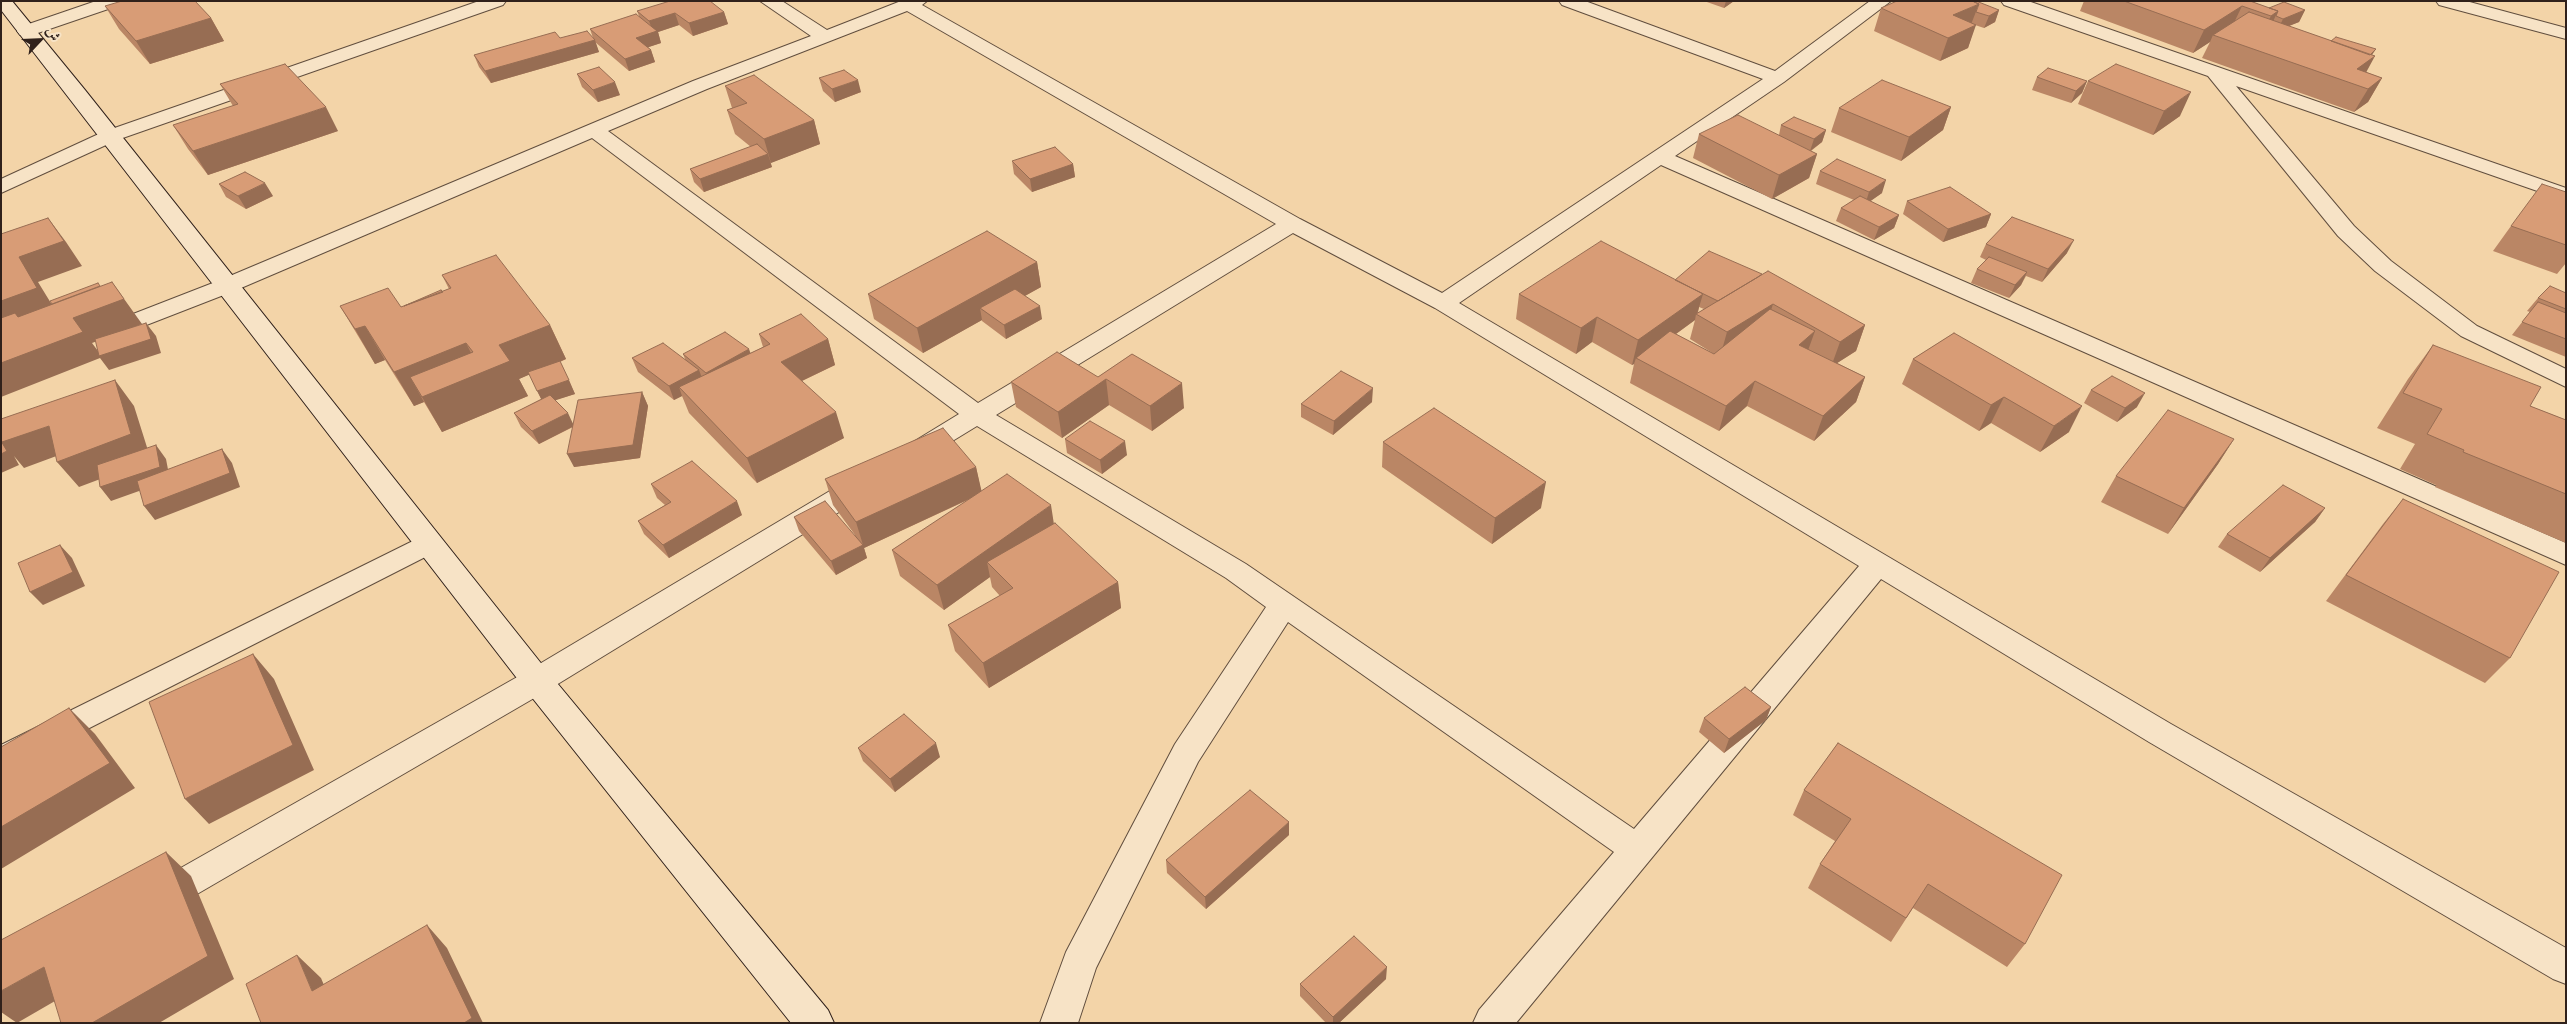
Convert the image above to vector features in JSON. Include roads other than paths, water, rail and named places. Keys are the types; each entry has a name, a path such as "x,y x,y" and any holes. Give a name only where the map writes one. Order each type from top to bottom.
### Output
{"street":[{"path":"3,1 537,681 815,1023"},
{"path":"26,31 114,1"},
{"path":"1,187 110,136 497,1"},
{"path":"768,1 826,37"},
{"path":"1568,1 1777,78"},
{"path":"1443,303 1777,78 1882,1"},
{"path":"2010,1 2566,195"},
{"path":"2446,1 2566,34"},
{"path":"82,342 226,286 594,130 914,3 1292,224 1443,303 2160,733 2566,967"},
{"path":"2215,73 2346,231 2383,266 2469,331 2566,380"},
{"path":"594,130 977,414 1236,571 1636,849"},
{"path":"1660,157 2566,555"},
{"path":"140,910 537,681 1292,224"},
{"path":"1,760 429,543"},
{"path":"1492,1023 1636,849 1878,563"},
{"path":"1059,1023 1079,964 1186,752 1284,604"}]}
